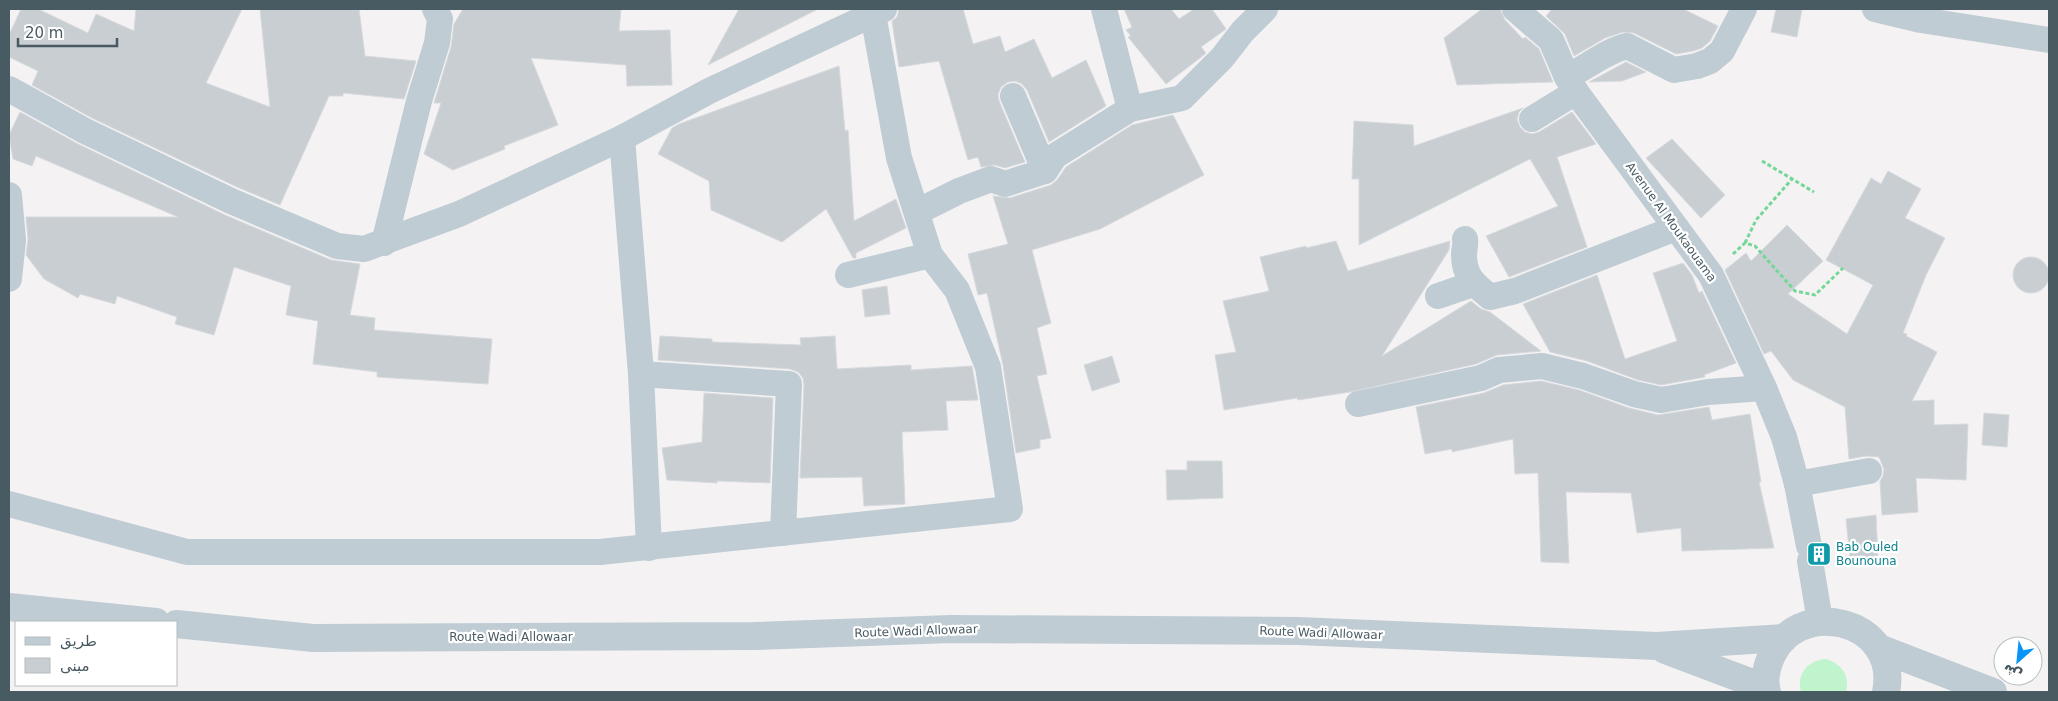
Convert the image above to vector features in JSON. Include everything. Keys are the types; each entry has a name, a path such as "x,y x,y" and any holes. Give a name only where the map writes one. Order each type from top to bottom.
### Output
{"street":[{"path":"384,243 418,101 437,44 440,19 435,9"},
{"path":"1104,9 1130,109"},
{"path":"917,212 958,191 991,179 1005,184 1045,171 1055,156 1130,109 1182,98 1222,58 1243,31 1265,9"},
{"name":"Avenue Al Moukaouama","path":"1515,9 1551,40 1571,85 1711,275 1764,388 1784,437 1798,484 1820,621"},
{"path":"1532,118 1571,85 1588,66 1613,49 1627,46 1674,70 1686,69 1710,61 1722,51 1744,9"},
{"path":"1875,9 1920,20 2049,40"},
{"path":"9,504 187,552 600,552 1010,508 988,367 957,290 930,255 899,158 878,11 709,91 622,138 460,214 364,250 337,246 231,201 10,94"},
{"path":"1013,96 1045,171"},
{"path":"622,138 641,374 649,548"},
{"path":"9,195 11,239 9,279"},
{"path":"1465,239 1464,256 1467,271 1473,284 1490,297 1515,291 1676,228"},
{"path":"848,275 930,255"},
{"path":"1438,296 1473,284"},
{"path":"1358,404 1481,378 1499,370 1542,366 1584,376 1634,394 1661,400 1708,392 1764,388"},
{"path":"641,374 789,384 783,533"},
{"path":"1798,484 1869,471"},
{"path":"9,607 146,621"},
{"path":"1766,690 1766,670 1773,653 1784,638 1800,626 1820,621 1838,622 1855,628 1870,637 1879,648 1885,669 1886,692"},
{"name":"Route Wadi Allowaar","path":"178,624 313,638 754,636 951,629 1288,631 1657,646 1784,638"},
{"name":"Route Wadi Allowaar","path":"1657,646 1766,690"},
{"path":"1879,648 1993,692"}],"path":[{"path":"1762,161 1814,192"},
{"path":"1711,275 1745,243 1756,220 1792,178"},
{"path":"1745,243 1755,246 1795,291 1815,295 1843,268"}],"green space":[{"path":"1826,659 1832,661 1843,671 1847,681 1846,692 1801,692 1800,679 1805,669 1814,662"}],"building":[{"path":"21,9 38,9 88,33 96,14 134,31 136,9 242,9 206,83 270,107 260,9 359,9 365,56 416,61 404,99 343,93 343,96 329,96 280,205 237,187 92,118 32,85 38,71 9,57 9,35"},
{"path":"463,9 621,9 619,31 670,30 672,85 627,86 626,65 531,58 558,125 504,146 505,149 453,170 424,154 441,103 434,103 451,47 454,24"},
{"path":"739,9 818,9 708,65"},
{"path":"899,9 963,9 973,44 1000,36 1005,52 1034,39 1052,78 1086,60 1106,106 1049,142 1027,90 1022,84 1015,81 1008,82 1001,87 998,94 999,101 1025,162 1005,168 995,165 981,167 978,157 968,160 939,61 899,67 892,21 897,17"},
{"path":"1124,9 1171,9 1179,19 1194,9 1212,9 1226,29 1201,47 1206,53 1166,84 1128,37 1131,36 1126,30 1132,27"},
{"path":"1482,9 1500,9 1505,20 1523,39 1525,37 1539,49 1553,82 1457,85 1444,38"},
{"path":"1552,9 1683,9 1718,26 1710,41 1702,48 1693,51 1676,54 1634,33 1623,32 1605,38 1574,56 1565,34 1546,16"},
{"path":"1776,9 1802,9 1797,37 1771,32"},
{"path":"1626,62 1646,72 1622,81 1589,82"},
{"path":"839,66 845,131 848,130 854,221 896,199 906,228 856,253 856,258 853,258 826,209 782,242 711,210 709,181 658,154 672,128 679,124"},
{"path":"1523,108 1519,112 1517,120 1525,132 1532,134 1539,132 1572,112 1596,144 1557,157 1587,247 1509,277 1486,236 1558,206 1530,159 1359,245 1359,179 1352,179 1354,121 1413,125 1414,146"},
{"path":"20,112 78,144 225,215 331,260 360,264 350,315 375,318 374,330 492,339 488,384 377,377 377,372 313,364 318,321 286,315 291,286 234,267 214,335 175,324 177,317 117,296 115,304 80,294 78,298 44,279 26,255 28,239 26,217 178,217 36,156 32,166 13,159 9,135"},
{"path":"1173,115 1204,175 1100,229 1032,250 1051,323 1037,328 1047,374 1037,376 1051,438 1040,440 1040,448 1016,453 1003,365 987,293 978,295 968,254 1008,244 993,196 1010,198 1051,185 1066,167 1132,125"},
{"path":"1672,139 1725,195 1701,218 1646,158"},
{"path":"1888,171 1921,189 1905,218 1945,238 1926,275 1903,333 1937,352 1912,401 1934,400 1934,425 1968,424 1966,480 1916,478 1918,512 1882,515 1880,481 1884,469 1879,457 1866,456 1849,459 1845,407 1793,380 1771,351 1764,354 1725,270 1746,253 1751,261 1787,225 1823,261 1788,294 1847,334 1873,285 1826,260 1871,178 1881,184"},
{"path":"1336,241 1348,271 1450,241 1449,250 1382,356 1471,301 1481,309 1490,312 1541,351 1497,355 1476,364 1350,392 1298,400 1297,398 1224,410 1215,355 1236,352 1223,301 1269,291 1260,257"},
{"path":"2031,257 2038,258 2044,262 2048,268 2048,282 2044,288 2038,292 2031,293 2024,292 2018,288 2014,282 2013,275 2014,268 2018,262 2024,258"},
{"path":"1683,263 1692,275 1699,293 1702,291 1736,363 1704,375 1705,377 1661,385 1638,380 1587,361 1550,352 1523,304 1597,275 1625,359 1677,341 1653,273"},
{"path":"887,286 890,314 865,317 862,290"},
{"path":"660,336 712,339 712,342 801,345 800,338 835,336 837,369 911,365 911,370 972,366 978,400 946,401 948,430 902,432 905,504 864,506 862,477 800,478 804,385 803,378 798,372 790,369 658,360"},
{"path":"1112,356 1120,382 1092,391 1084,365"},
{"path":"1541,381 1579,390 1629,408 1658,415 1709,407 1712,420 1750,414 1761,482 1759,482 1774,548 1682,551 1681,528 1637,533 1631,493 1566,492 1569,563 1541,562 1538,473 1515,474 1513,439 1452,452 1452,449 1425,454 1416,407 1484,393 1503,385"},
{"path":"704,393 773,398 770,483 717,481 717,483 667,480 662,448 702,442"},
{"path":"1984,413 2009,415 2007,447 1982,445"},
{"path":"1187,461 1222,461 1223,498 1167,500 1166,470 1187,470"},
{"path":"1876,515 1878,559 1850,559 1846,519"}],"place":[{"name":"Bab Ouled Bounouna","path":"1819,554"}]}
